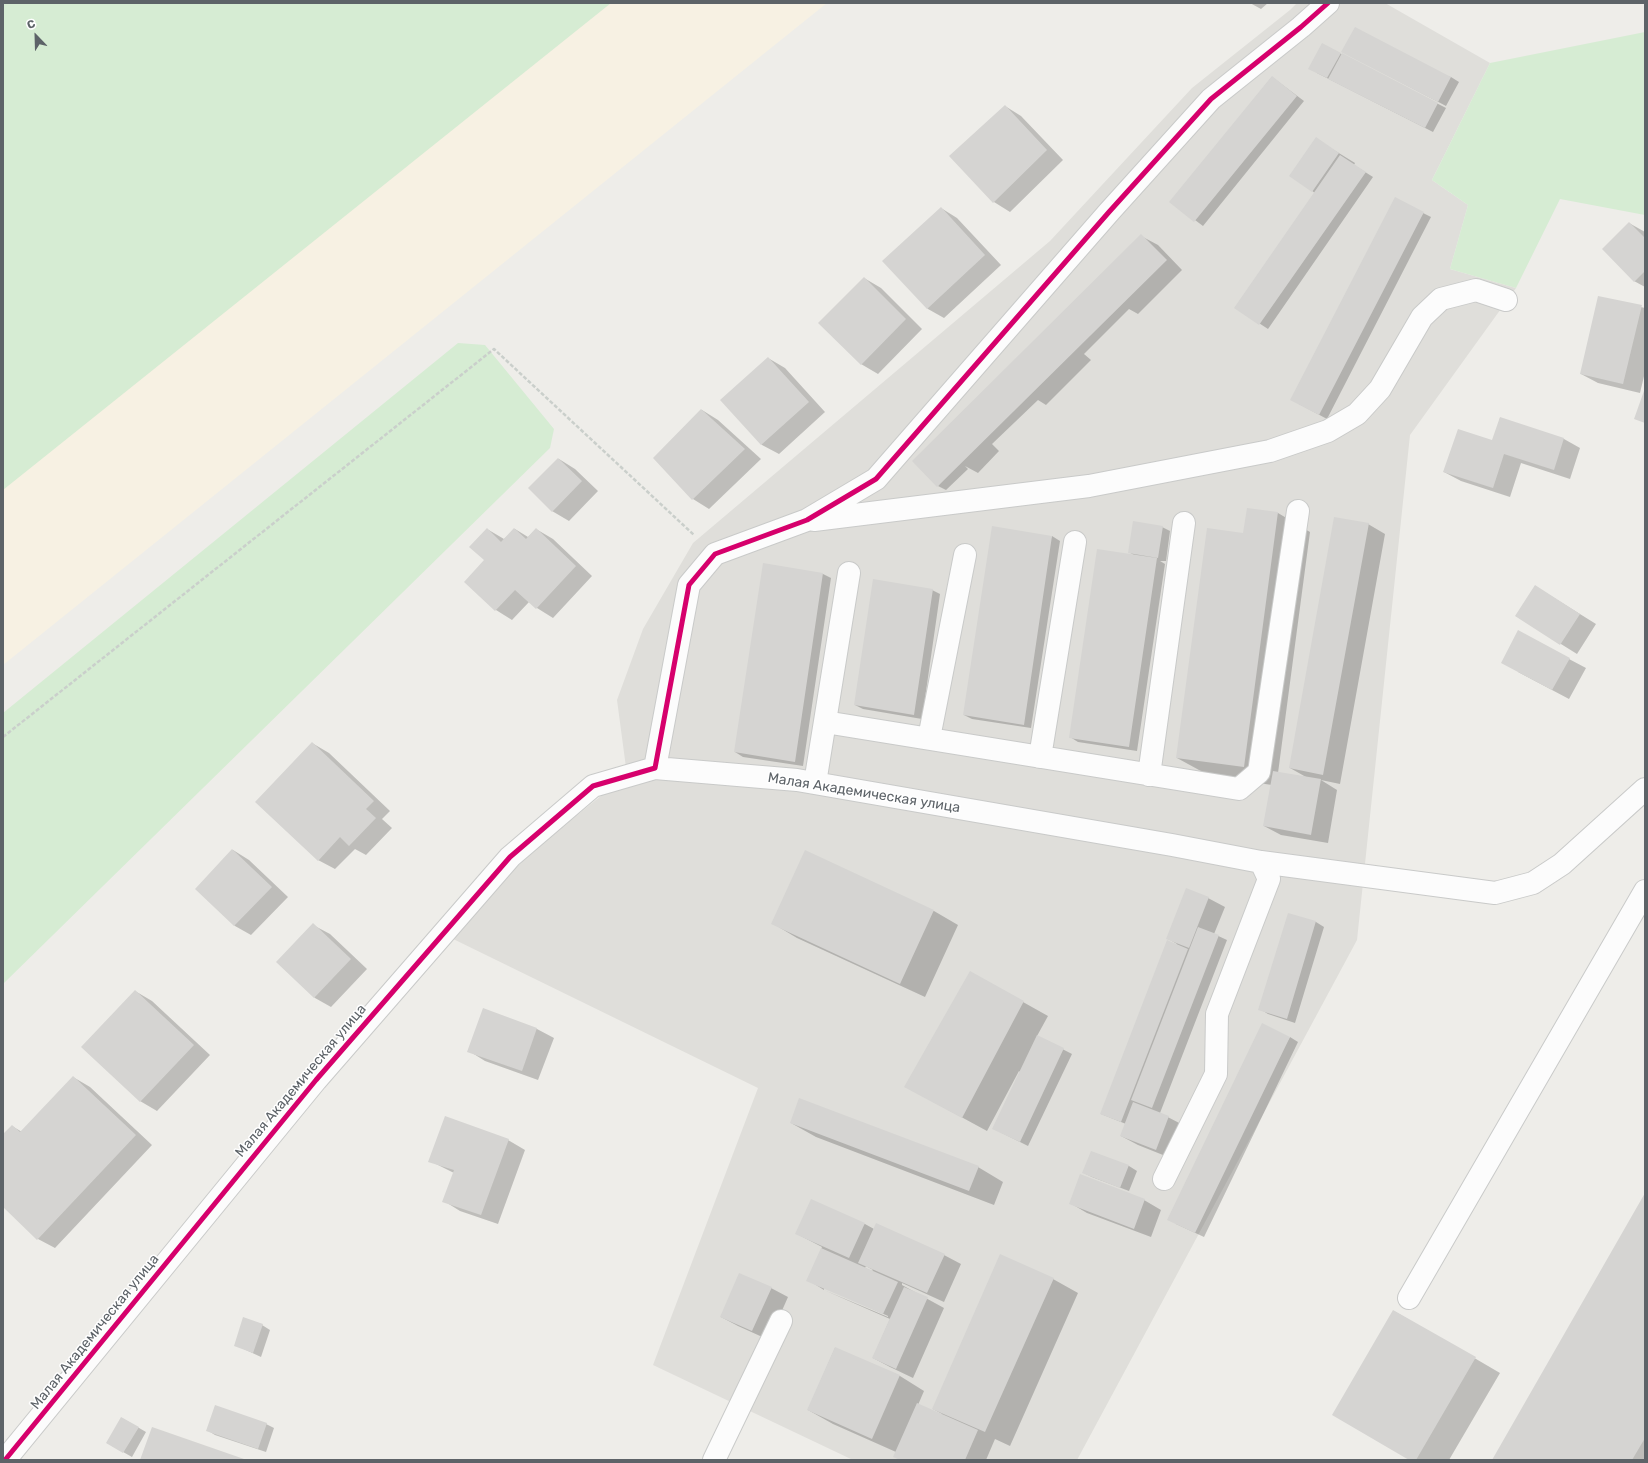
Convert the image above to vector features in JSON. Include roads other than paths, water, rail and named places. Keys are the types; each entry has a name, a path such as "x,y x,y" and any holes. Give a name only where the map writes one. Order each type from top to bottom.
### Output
{"street":[{"path":"655,768 688,585 715,554 807,520 876,479 1109,212 1211,99 1301,27 1328,3"},
{"path":"807,520 1089,486 1270,451 1328,431 1357,414 1380,389 1422,318 1440,299 1476,290 1506,300"},
{"path":"825,722 1239,789 1259,772 1298,511"},
{"path":"1149,775 1184,523"},
{"path":"1040,757 1075,542"},
{"path":"929,738 965,555"},
{"path":"815,784 849,573"},
{"name":"Малая Академическая улица","path":"6,1460 316,1080 510,857 593,786 655,768 797,780 1164,843 1261,862 1495,893 1533,883 1562,864 1645,789"},
{"path":"1164,1179 1216,1074 1216,1014 1268,879 1261,862"},
{"path":"1409,1298 1645,891"},
{"path":"714,1460 781,1321"}]}
